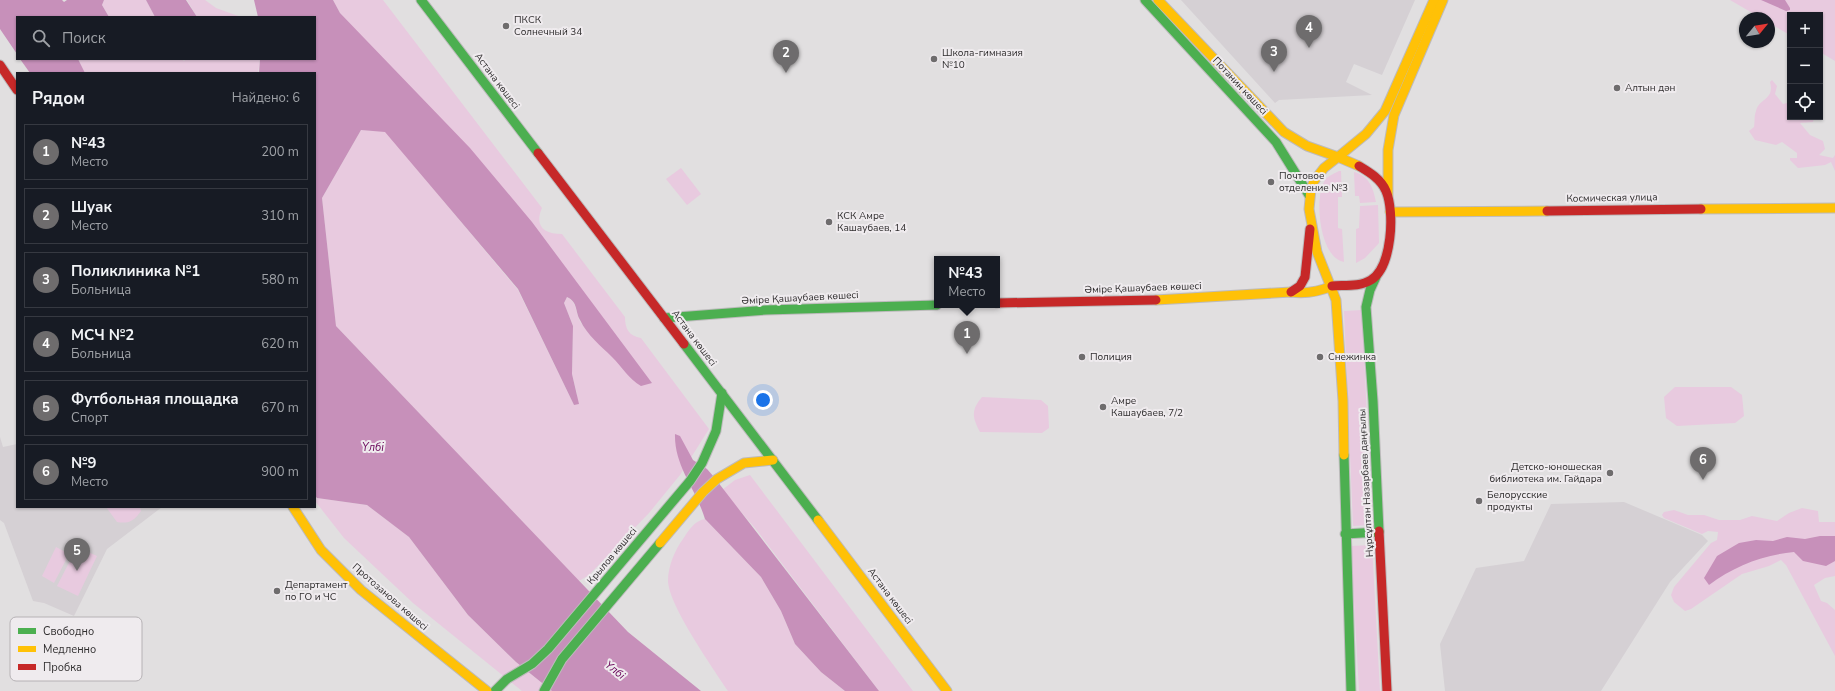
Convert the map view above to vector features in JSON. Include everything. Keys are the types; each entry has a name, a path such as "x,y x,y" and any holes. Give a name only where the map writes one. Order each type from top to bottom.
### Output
{"main road":[{"name":"Астана көшесі","path":"421,0 722,393 947,691"},
{"name":"Потанин көшесі","path":"1145,0 1276,142 1288,159 1309,195"},
{"name":"Потанин көшесі","path":"1158,0 1284,132 1307,146 1338,157"},
{"name":"Нұрсұлтан Назарбаев даңғылы","path":"1352,691 1345,534 1343,401 1336,300 1332,286 1320,260 1311,220 1309,195 1316,178 1327,165 1366,134 1386,111 1434,0"},
{"name":"Нұрсұлтан Назарбаев даңғылы","path":"1387,691 1373,401 1366,307 1370,290 1386,259 1390,245 1388,150 1394,115 1443,0"},
{"path":"0,65 16,89"},
{"name":"Нұрсұлтан Назарбаев даңғылы","path":"1338,157 1367,170 1380,182 1388,195"},
{"name":"Космическая улица","path":"1390,212 1835,208"},
{"path":"1290,292 1300,286 1305,277 1311,220"},
{"path":"1332,286 1359,284 1376,277"},
{"name":"Әміре Қашаубаев көшесі","path":"1000,303 1156,300 1290,292 1305,294 1324,290 1332,286"},
{"name":"Әміре Қашаубаев көшесі","path":"664,318 703,314 934,305"},
{"name":"Крылов көшесі","path":"495,691 507,680 532,664 548,649 690,481 702,463 716,431 722,393"},
{"path":"544,691 562,659 703,492 717,479 744,463 773,460"},
{"name":"Протозанова көшесі","path":"293,508 321,550 361,590 487,691"},
{"path":"1345,534 1379,532"}],"shaded area":[{"path":"104,0 146,0 154,16 108,16 102,5"},
{"path":"187,0 205,0 216,8 238,16 196,16"},
{"path":"333,0 383,0 542,208 539,220 542,228 556,234 562,234 625,317 628,331 633,336 641,338 709,429 680,475 649,513 589,575 579,581 336,326 322,198 361,130 385,131 518,290 574,405 577,394 572,374 573,326 564,303 567,297 571,299 575,305 581,323 597,342 614,357 652,383 340,13"},
{"path":"1181,0 1415,0 1382,75 1354,64 1346,82 1372,95 1279,100 1275,103"},
{"path":"1730,0 1835,0 1835,61 1823,54 1823,12 1787,12 1787,33 1775,26 1775,12 1751,12"},
{"path":"78,60 260,60 258,72 84,72"},
{"path":"1772,80 1777,86 1775,94 1783,104 1787,103 1787,120 1813,120 1813,122 1800,123 1810,135 1823,141 1825,149 1819,155 1833,158 1835,155 1835,171 1831,162 1825,165 1798,168 1790,160 1790,158 1797,158 1797,153 1782,142 1776,145 1755,140 1749,131 1754,127 1755,115 1758,107 1769,96 1771,88 1770,82"},
{"path":"681,168 701,194 687,205 666,179"},
{"path":"1341,171 1342,197 1338,197 1338,228 1342,229 1344,262 1336,258 1329,250 1324,240 1320,214 1321,190 1324,182 1332,174"},
{"path":"1354,172 1363,176 1370,183 1376,202 1360,203 1359,196 1355,196"},
{"path":"1378,205 1379,243 1365,258 1356,263 1356,229 1359,228 1360,206"},
{"path":"1362,310 1372,525 1353,526 1344,311"},
{"path":"1675,387 1731,387 1742,395 1744,416 1735,423 1677,426 1666,418 1664,397"},
{"path":"982,397 1041,400 1048,406 1049,428 1042,433 980,432 975,422 974,410"},
{"path":"0,437 3,447 16,444 16,508 161,508 107,549 74,616 44,603 33,601 4,523 0,520"},
{"path":"750,475 913,691 879,691 755,528 722,490 735,480"},
{"path":"317,498 367,505 409,537 468,615 516,662 552,691 522,691 413,603 344,538 316,502"},
{"path":"1624,502 1702,535 1708,541 1670,582 1601,691 1445,691 1440,644 1476,568 1524,561 1551,504"},
{"path":"107,508 140,508 141,511 131,521 121,523 117,522"},
{"path":"1802,508 1818,511 1819,522 1835,522 1835,576 1825,578 1814,585 1821,601 1827,603 1835,610 1835,656 1786,565 1781,560 1769,566 1742,574 1691,609 1685,611 1674,602 1671,595 1674,587 1711,543 1717,540 1718,532 1708,531 1702,534 1664,518 1662,515 1664,512 1674,510 1688,515 1704,515 1719,520 1740,520 1752,516 1777,521 1789,513"},
{"path":"705,519 761,577 781,611 795,644 821,672 845,691 728,691 683,621 670,592 668,581 671,564 680,543 692,526"},
{"path":"1372,545 1380,691 1359,691 1351,546"},
{"path":"56,547 69,554 54,583 42,576"},
{"path":"77,547 97,556 78,596 57,586"}],"water":[{"path":"0,0 62,0 64,2 67,0 104,0 102,5 108,16 16,16 16,53 0,29"},
{"path":"146,0 186,0 196,16 154,16"},
{"name":"Үлбі","path":"254,0 333,0 340,13 470,148 532,222 652,383 641,386 629,376 586,331 578,317 575,304 567,297 564,303 573,326 572,374 579,404 574,405 518,289 385,132 361,130 322,198 336,326 628,632 701,691 552,691 516,662 468,615 409,537 367,505 316,497 316,72 259,72 260,60 316,60 316,16 258,16"},
{"path":"1761,0 1785,0 1790,10 1786,11"},
{"path":"21,60 78,60 84,72 29,72"},
{"path":"675,434 680,436 693,460 707,469 714,477 879,691 845,691 821,672 795,644 781,611 761,577 705,519 678,457"},
{"path":"1820,536 1835,536 1835,561 1826,566 1803,561 1794,552 1749,562 1728,572 1709,585 1704,578 1717,556 1739,543 1756,540 1773,541 1787,537 1805,539"}],"traffic: fast":[{"path":"421,0 538,153"},
{"path":"1145,0 1276,142 1309,195"},
{"path":"1376,277 1370,290 1366,307 1373,401 1379,531"},
{"path":"664,318 766,310 934,305"},
{"path":"684,344 818,520"},
{"path":"495,691 507,679 532,664 548,649 690,481 702,463 716,431 722,393"},
{"path":"1344,455 1351,691"},
{"path":"1345,534 1379,532"},
{"path":"544,691 562,659 660,543"}],"traffic: slow":[{"path":"1158,0 1284,132 1307,146 1338,157"},
{"path":"1338,157 1366,134 1385,111 1434,0"},
{"path":"1388,195 1388,150 1394,115 1443,0"},
{"path":"1344,455 1343,401 1336,300 1317,252 1309,209 1311,189 1314,181 1324,168 1338,157 1359,166"},
{"path":"1701,209 1835,208"},
{"path":"1390,212 1547,211"},
{"path":"1156,300 1291,292 1307,293 1332,286"},
{"path":"660,543 703,492 717,479 744,463 773,460"},
{"path":"294,508 321,550 361,590 487,691"},
{"path":"818,520 947,691"}],"traffic: jam":[{"path":"0,65 16,89"},
{"path":"538,153 684,344"},
{"path":"1332,286 1357,285 1371,280 1378,273 1387,252 1391,225 1389,200 1384,187 1378,179 1359,166"},
{"path":"1547,211 1701,209"},
{"path":"1291,292 1300,286 1305,277 1310,229"},
{"path":"1000,303 1156,300"},
{"path":"1379,531 1387,691"}],"place":[{"name":"ПКСК Солнечный 34","path":"506,26"},
{"name":"МСЧ №2","path":"1309,48"},
{"name":"Школа-гимназия №10","path":"934,59"},
{"name":"Поликлиника №1","path":"1274,72"},
{"name":"Шуак","path":"786,73"},
{"name":"Алтын дән","path":"1617,88"},
{"name":"Почтовое отделение №3","path":"1271,182"},
{"name":"КСК Амре Кашаубаев, 14","path":"829,222"},
{"name":"№43","path":"967,354"},
{"name":"Полиция","path":"1082,357"},
{"name":"Снежинка","path":"1320,357"},
{"name":"Амре Кашаубаев, 7/2","path":"1103,407"},
{"name":"Детско-юношеская библиотека им. Гайдара","path":"1610,473"},
{"name":"№9","path":"1703,480"},
{"name":"Белорусские продукты","path":"1479,501"},
{"name":"Футбольная площадка","path":"77,571"},
{"name":"Департамент по ГО и ЧС","path":"277,591"}]}
